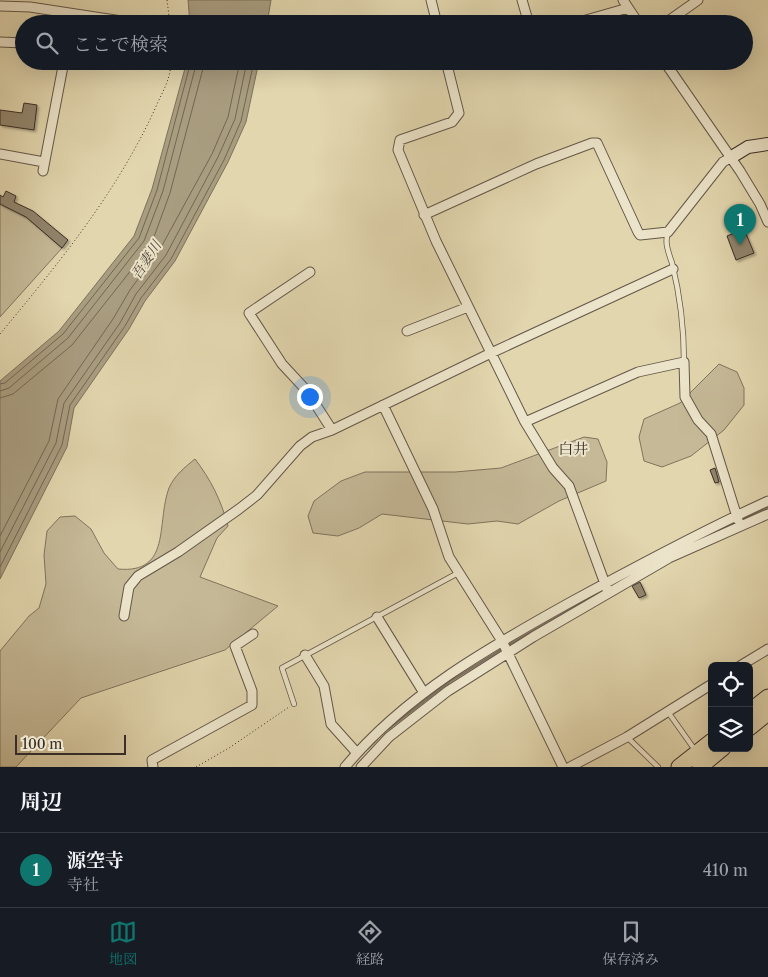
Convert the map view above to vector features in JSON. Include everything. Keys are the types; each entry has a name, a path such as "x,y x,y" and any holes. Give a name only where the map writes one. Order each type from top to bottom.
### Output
{"highway":[{"path":"753,709 768,697"},
{"path":"753,725 768,713"},
{"path":"698,760 708,746"},
{"path":"679,767 715,752"}],"street":[{"path":"431,0 435,15"},
{"path":"522,0 526,15"},
{"path":"677,15 698,0"},
{"path":"596,15 626,4 633,15"},
{"path":"0,6 30,7 82,15"},
{"path":"0,42 15,43"},
{"path":"0,154 43,166 62,70"},
{"path":"448,70 459,113 456,118 452,122 400,140 398,150 424,215 525,422 553,468 569,486 606,588"},
{"path":"670,70 755,196 768,222"},
{"path":"424,215 536,164 592,143 597,143 640,235 668,232 723,162 748,147 768,144"},
{"path":"124,616 129,587 138,576 178,552 239,509 257,494 300,446 312,437 332,430 490,353 673,269"},
{"path":"310,272 249,313 282,364 307,391 332,430"},
{"path":"407,331 468,306"},
{"path":"525,422 638,372 684,362 685,396 698,420 711,434 739,521"},
{"path":"384,405 433,509 443,544 504,647 563,767"},
{"path":"739,521 768,501"},
{"path":"345,767 393,716 424,693 685,540 739,521 768,514"},
{"path":"361,767 389,738 504,647 606,588"},
{"path":"377,617 424,693"},
{"path":"152,767 152,760 252,705 252,691 235,646 253,634"},
{"path":"747,662 768,649"},
{"path":"305,655 324,686 331,724 357,753"},
{"path":"570,767 627,737 708,687"}],"lane":[{"path":"668,232 665,239 673,269 684,339 684,362"},
{"path":"294,704 282,668 458,572"},
{"path":"668,712 698,760"},
{"path":"627,737 658,767"}],"path":[{"path":"167,0 169,15"},
{"path":"0,334 63,258 116,183 168,83 170,70"},
{"path":"196,767 229,748 294,704"}],"shaded area":[{"path":"0,204 26,217 62,248 0,317"},
{"path":"719,364 737,372 744,388 744,405 724,430 691,456 662,467 644,461 639,437 644,419 680,403"},
{"path":"584,437 598,439 607,462 606,481 559,501 518,524 497,521 468,524 382,514 359,528 338,536 313,533 308,516 314,501 341,481 365,472 455,472 501,468"},
{"path":"195,459 215,491 228,526 217,538 200,577 278,606 225,650 81,698 16,767 0,767 0,651 29,616 39,608 46,584 44,555 47,531 60,517 75,516 91,529 104,553 118,569 135,568 147,563 154,555 159,544 169,488 177,476"}],"water":[{"path":"188,0 271,0 268,15 189,15"},
{"name":"吾妻川","path":"185,70 257,70 246,122 228,162 175,261 145,301 129,329 74,408 67,447 0,579 0,381 59,331 134,236 152,189"}],"building":[{"path":"24,103 37,105 34,130 0,125 0,110 22,113"},
{"path":"6,191 16,196 14,202 33,211 68,240 62,248 26,217 0,204 0,195 3,197"},
{"path":"744,229 754,253 736,260 727,236"},
{"path":"715,468 719,482 715,483 710,470"},
{"path":"640,582 646,595 639,598 632,586"}],"waterway":[{"path":"688,545 768,507"},
{"path":"608,587 621,580"},
{"path":"507,646 604,590"},
{"path":"388,729 449,682 502,649"},
{"path":"368,748 377,739"}],"place":[{"name":"源空寺","path":"740,245"}],"district":[{"name":"白井","path":"573,448"}]}
